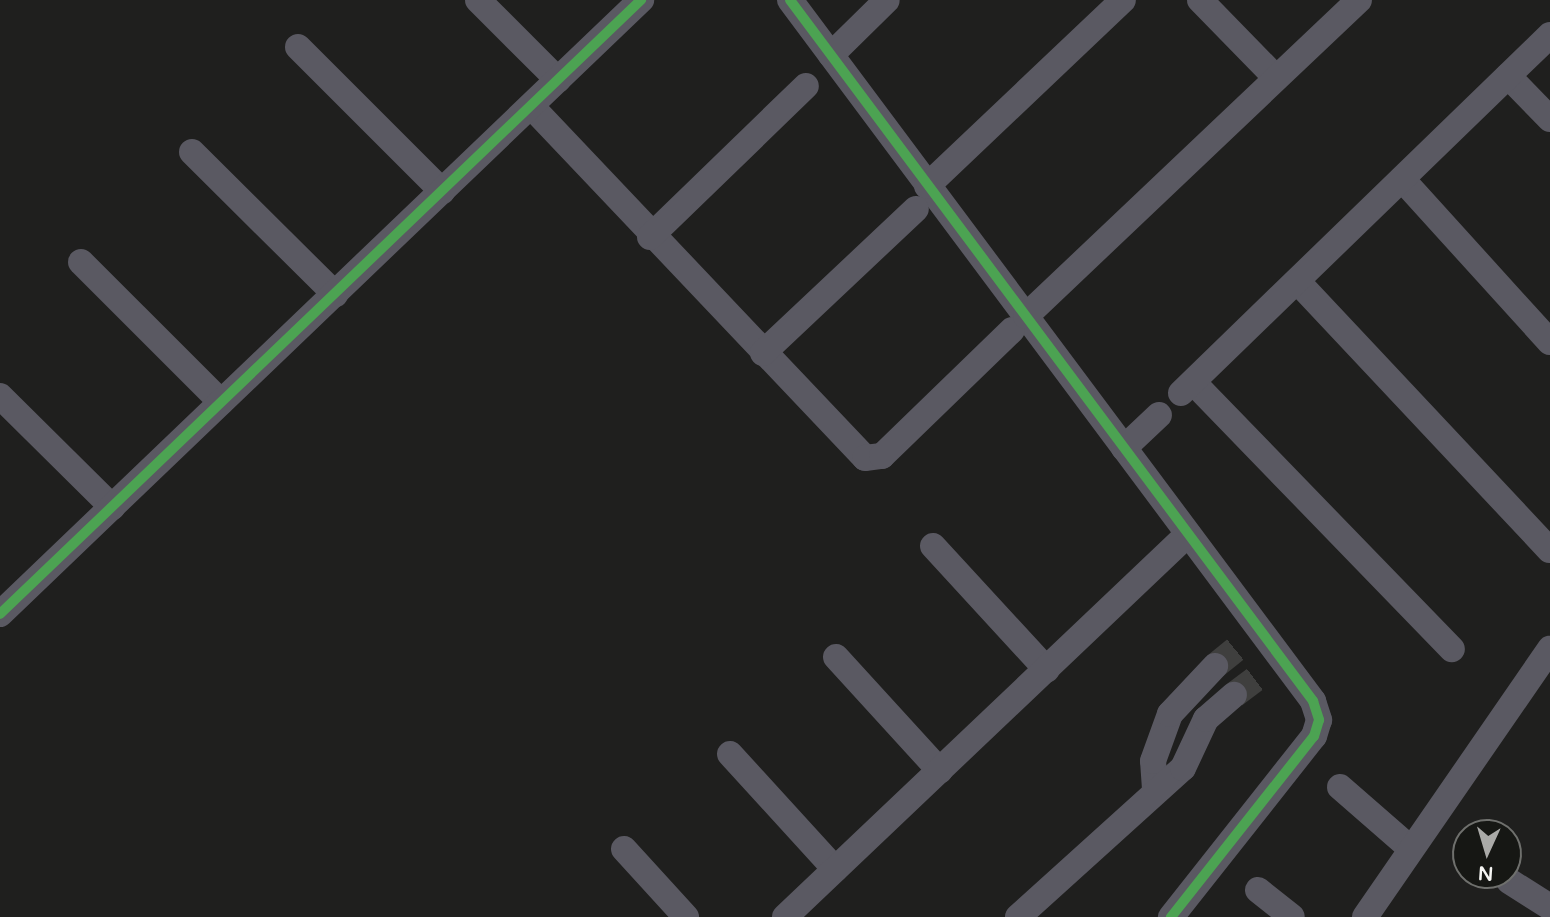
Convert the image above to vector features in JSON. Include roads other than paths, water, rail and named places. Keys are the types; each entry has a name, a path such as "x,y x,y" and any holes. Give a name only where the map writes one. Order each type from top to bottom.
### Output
{"street":[{"path":"478,0 558,80"},
{"path":"0,612 641,0"},
{"path":"790,0 831,55 921,198 1019,323 1124,448 1188,534 1272,665 1313,701 1319,720 1314,736 1171,917"},
{"path":"831,55 887,0"},
{"path":"763,353 1123,0"},
{"path":"1200,0 1276,78"},
{"path":"531,106 650,237 864,458 872,459 882,456 1359,0"},
{"path":"1452,649 1187,387 1550,35"},
{"path":"298,47 442,191"},
{"path":"1507,76 1550,119"},
{"path":"650,237 806,86"},
{"path":"192,152 335,294"},
{"path":"1402,179 1550,342"},
{"path":"80,262 221,402"},
{"path":"1297,281 1550,550"},
{"path":"0,396 112,507"},
{"path":"1124,448 1159,415"},
{"path":"785,917 1188,534"},
{"path":"933,546 1047,670"},
{"path":"1364,917 1550,649"},
{"path":"836,657 940,771"},
{"path":"1155,789 1153,761 1170,714 1215,666"},
{"path":"1018,917 1155,789 1183,768 1206,719 1234,695"},
{"path":"730,754 835,869"},
{"path":"1340,787 1411,849"},
{"path":"624,849 686,917"},
{"path":"1522,889 1550,907"},
{"path":"1258,890 1292,917"}],"tunnel":[{"path":"1215,666 1243,643"},
{"path":"1234,695 1264,672"}]}
